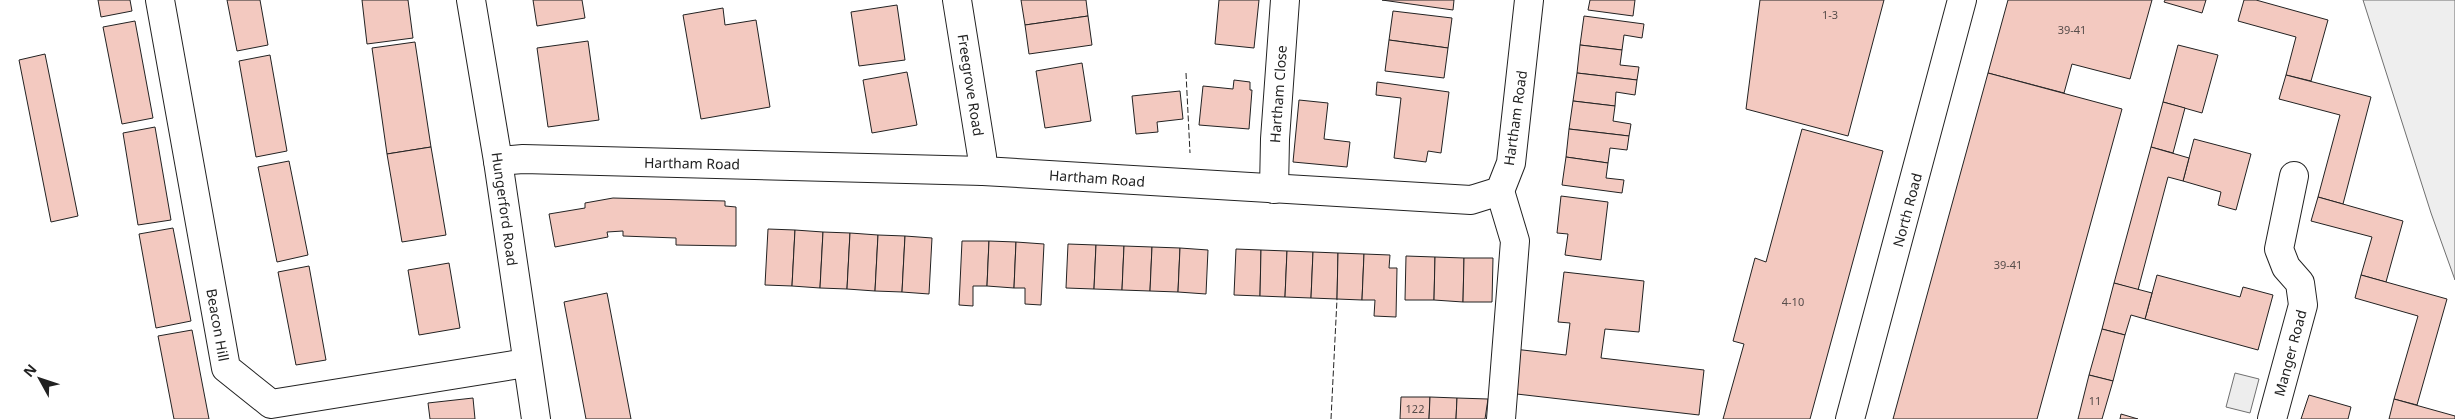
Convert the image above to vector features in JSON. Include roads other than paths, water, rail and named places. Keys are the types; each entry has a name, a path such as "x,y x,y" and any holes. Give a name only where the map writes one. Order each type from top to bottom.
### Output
{"street":[{"name":"Beacon Hill","path":"160,0 226,368 271,404 526,363"},
{"name":"Hungerford Road","path":"471,0 498,160 526,363 536,419"},
{"name":"Freegrove Road","path":"957,0 983,170"},
{"name":"Hartham Close","path":"1274,189 1275,139 1285,0"},
{"name":"Hartham Road","path":"498,160 523,159 983,170 1471,200 1500,191 1511,163 1529,0"},
{"name":"North Road","path":"1850,419 1962,0"},
{"name":"Manger Road","path":"2272,419 2303,305 2300,283 2286,267 2279,249 2279,239 2294,176"},
{"path":"1500,191 1515,242 1500,419"}]}
